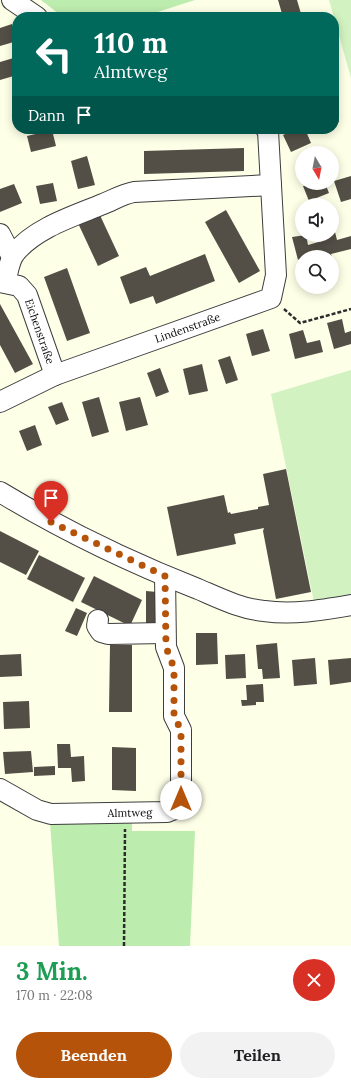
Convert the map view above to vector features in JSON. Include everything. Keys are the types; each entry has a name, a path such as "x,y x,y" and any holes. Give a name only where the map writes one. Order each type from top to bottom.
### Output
{"street":[{"path":"12,0 30,12"},
{"path":"267,134 276,275 272,298"},
{"path":"3,282 12,257 25,243 43,230 70,217 129,193 271,185"},
{"path":"0,234 12,257"},
{"name":"Eichenstraße","path":"3,282 19,286 27,296 56,376"},
{"name":"Lindenstraße","path":"0,402 56,376 272,298"},
{"path":"0,492 62,528 165,576 240,606 263,611 288,613 317,611 351,605"},
{"name":"Almtweg","path":"0,790 37,810 51,814 167,812 179,807 181,799 181,730 174,716 174,668 166,647 165,576"},
{"path":"98,620 97,626 101,632 108,634 165,633"}],"path":[{"path":"272,298 300,323 351,309"},
{"path":"124,946 125,813"}],"green space":[{"path":"41,0 195,0 158,12 57,12"},
{"path":"329,0 351,0 351,78 339,35 339,12 332,12"},
{"path":"351,370 351,596 314,602 271,394"},
{"path":"132,820 132,831 195,831 190,946 59,946 50,822"}],"building":[{"path":"278,0 297,0 301,12 282,12"},
{"path":"12,24 12,42 0,46 0,28"},
{"path":"12,58 12,76 0,80 0,62"},
{"path":"35,134 53,134 56,146 31,152 27,136"},
{"path":"307,134 311,143 304,146 295,146 295,150 291,152 283,135"},
{"path":"244,148 244,171 144,174 144,151"},
{"path":"87,156 95,185 78,189 71,161"},
{"path":"351,176 351,199 341,202 337,190 339,190 339,180"},
{"path":"53,183 57,201 40,204 36,186"},
{"path":"14,184 22,203 0,212 0,189"},
{"path":"305,190 328,190 329,193 316,198 308,198"},
{"path":"226,210 260,271 239,283 205,222"},
{"path":"98,211 119,256 98,266 77,221"},
{"path":"351,236 351,249 339,252 339,250 295,250 292,237 295,237 295,242 307,242 308,245 318,242 339,242 339,239"},
{"path":"205,254 215,281 156,304 153,296 130,304 120,277 146,267 150,276"},
{"path":"67,268 90,333 67,341 44,277"},
{"path":"0,304 33,364 15,373 0,345"},
{"path":"342,319 345,333 351,331 351,344 334,349 327,323"},
{"path":"263,329 270,351 252,356 246,334"},
{"path":"303,330 307,343 320,340 323,352 295,359 289,334"},
{"path":"230,356 238,380 226,384 218,360"},
{"path":"202,364 208,391 189,395 183,369"},
{"path":"160,368 169,392 156,397 147,373"},
{"path":"99,397 109,432 92,437 82,402"},
{"path":"140,397 148,425 126,431 119,402"},
{"path":"62,402 69,420 56,425 48,407"},
{"path":"35,425 42,445 27,451 19,431"},
{"path":"286,469 311,592 276,599 263,531 264,528 234,534 236,544 177,556 167,507 224,495 228,513 230,512 231,514 258,509 258,507 269,505 263,474"},
{"path":"0,531 39,551 26,575 0,562"},
{"path":"39,555 85,578 73,602 27,579"},
{"path":"94,576 142,600 130,626 81,602"},
{"path":"146,591 157,592 156,625 146,625"},
{"path":"76,608 87,613 77,636 65,631"},
{"path":"196,633 217,633 218,664 196,665"},
{"path":"277,643 280,678 263,679 262,669 258,669 256,645"},
{"path":"110,645 132,645 132,712 109,712"},
{"path":"21,654 22,676 0,677 0,655"},
{"path":"245,654 246,678 226,679 225,655"},
{"path":"315,658 317,684 294,686 292,660"},
{"path":"351,658 351,682 330,685 328,660"},
{"path":"263,684 264,702 256,702 256,705 242,706 241,700 247,700 246,685"},
{"path":"29,701 30,728 4,729 3,702"},
{"path":"57,744 70,744 71,757 84,756 85,781 72,782 71,768 58,768"},
{"path":"112,747 136,748 136,791 112,790"},
{"path":"31,751 33,772 5,774 3,752"},
{"path":"55,766 55,775 34,776 34,767"}],"route":[{"path":"51,522 165,576 166,647 174,668 174,716 181,730 181,799"}]}
